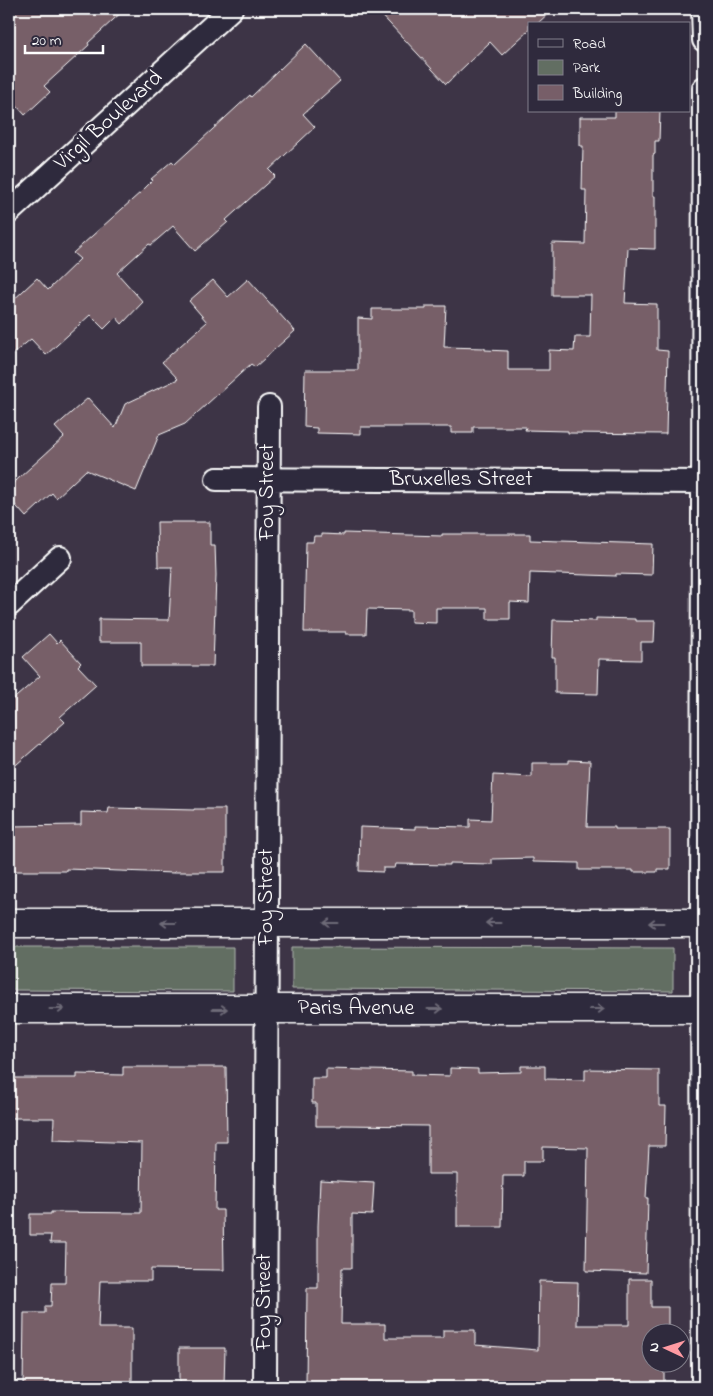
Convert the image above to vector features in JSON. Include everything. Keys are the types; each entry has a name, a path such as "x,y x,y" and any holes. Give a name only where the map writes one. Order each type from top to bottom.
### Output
{"street":[{"name":"Virgil Boulevard","path":"9,212 231,9"},
{"path":"703,9 704,40"},
{"path":"703,1387 704,88"},
{"name":"Foy Street","path":"265,1387 269,407"},
{"name":"Bruxelles Street","path":"217,479 704,482"},
{"path":"9,605 60,558"},
{"path":"9,924 703,923"},
{"name":"Paris Avenue","path":"9,1009 704,1010"}],"green space":[{"path":"9,947 233,947 233,991 9,990"},
{"path":"292,947 673,948 673,991 292,989"}],"building":[{"path":"9,9 125,9 44,86 50,92 25,115 9,97"},
{"path":"376,9 553,9 539,22 528,22 528,31 502,55 490,42 446,84"},
{"path":"306,44 340,81 303,114 315,127 269,170 275,176 195,251 173,226 151,245 149,244 117,273 143,302 122,324 116,317 104,329 90,315 46,355 31,339 9,357 9,304 37,278 48,290 80,259 73,253 141,192 153,180 151,179 172,161 175,164 250,95 251,97"},
{"path":"615,112 660,112 659,141 655,141 655,154 653,155 655,249 628,248 625,303 657,304 657,350 668,351 666,434 568,433 568,431 525,430 526,427 473,427 473,433 451,433 451,427 361,427 361,434 317,433 317,428 304,427 305,370 358,370 358,318 372,319 372,309 426,309 426,306 446,306 444,347 485,348 485,350 508,351 508,370 549,370 549,350 574,351 575,337 590,337 591,295 552,295 552,243 585,244 586,190 582,190 583,146 580,146 580,117 615,117"},
{"path":"248,279 295,331 255,367 251,364 185,424 159,435 136,491 86,470 56,498 52,493 26,517 9,498 9,487 64,437 55,427 88,398 115,428 125,404 178,379 162,362 207,322 189,301 213,280 228,297"},
{"path":"157,522 210,522 210,545 215,545 216,575 213,666 141,666 141,642 99,642 99,619 169,620 172,567 158,567"},
{"path":"344,533 442,536 442,534 530,534 530,540 653,544 652,575 616,574 616,576 530,573 529,603 510,602 510,619 487,619 487,608 436,608 436,623 411,622 411,610 367,609 366,634 304,632 306,542 313,542 314,536 322,536 322,534 344,535"},
{"path":"596,618 655,621 654,642 641,642 641,660 599,659 598,694 555,693 555,657 552,657 553,620 596,621"},
{"path":"49,634 57,643 60,640 81,663 78,666 96,685 60,717 65,722 9,771 9,703 40,676 23,657"},
{"path":"569,760 590,761 587,827 670,829 670,869 657,869 657,872 579,870 579,863 533,862 533,858 492,859 492,864 396,864 395,868 383,868 383,872 359,871 360,827 415,829 415,826 470,827 470,819 491,820 493,775 532,777 532,763 569,763"},
{"path":"109,808 225,809 225,872 174,873 66,869 66,871 9,871 9,826 81,825 81,812 108,813"},
{"path":"521,1066 545,1066 545,1079 585,1080 585,1069 659,1070 659,1106 666,1106 665,1146 649,1146 646,1198 648,1198 646,1273 586,1271 588,1148 543,1147 543,1161 524,1161 524,1176 503,1176 502,1227 457,1227 457,1174 428,1174 428,1126 316,1126 316,1103 312,1103 312,1078 326,1078 326,1069 412,1071 412,1075 450,1076 450,1068 478,1069 478,1073 521,1072"},
{"path":"123,1067 226,1067 227,1142 216,1142 215,1210 223,1210 224,1270 151,1269 151,1281 100,1281 98,1328 132,1328 132,1387 23,1387 24,1313 45,1313 45,1306 51,1306 52,1283 65,1283 66,1243 50,1243 51,1235 30,1235 30,1214 51,1214 51,1212 141,1213 142,1143 53,1140 54,1118 9,1118 9,1078 77,1078 77,1074 123,1075"},
{"path":"320,1180 374,1183 372,1215 352,1214 352,1268 342,1268 341,1324 385,1324 385,1338 443,1338 443,1330 475,1330 475,1345 538,1350 539,1281 578,1282 577,1325 629,1325 629,1279 651,1279 651,1307 668,1307 668,1324 640,1324 640,1374 664,1374 664,1387 306,1387 307,1288 318,1288"},
{"path":"179,1348 225,1348 224,1387 179,1387"}]}
